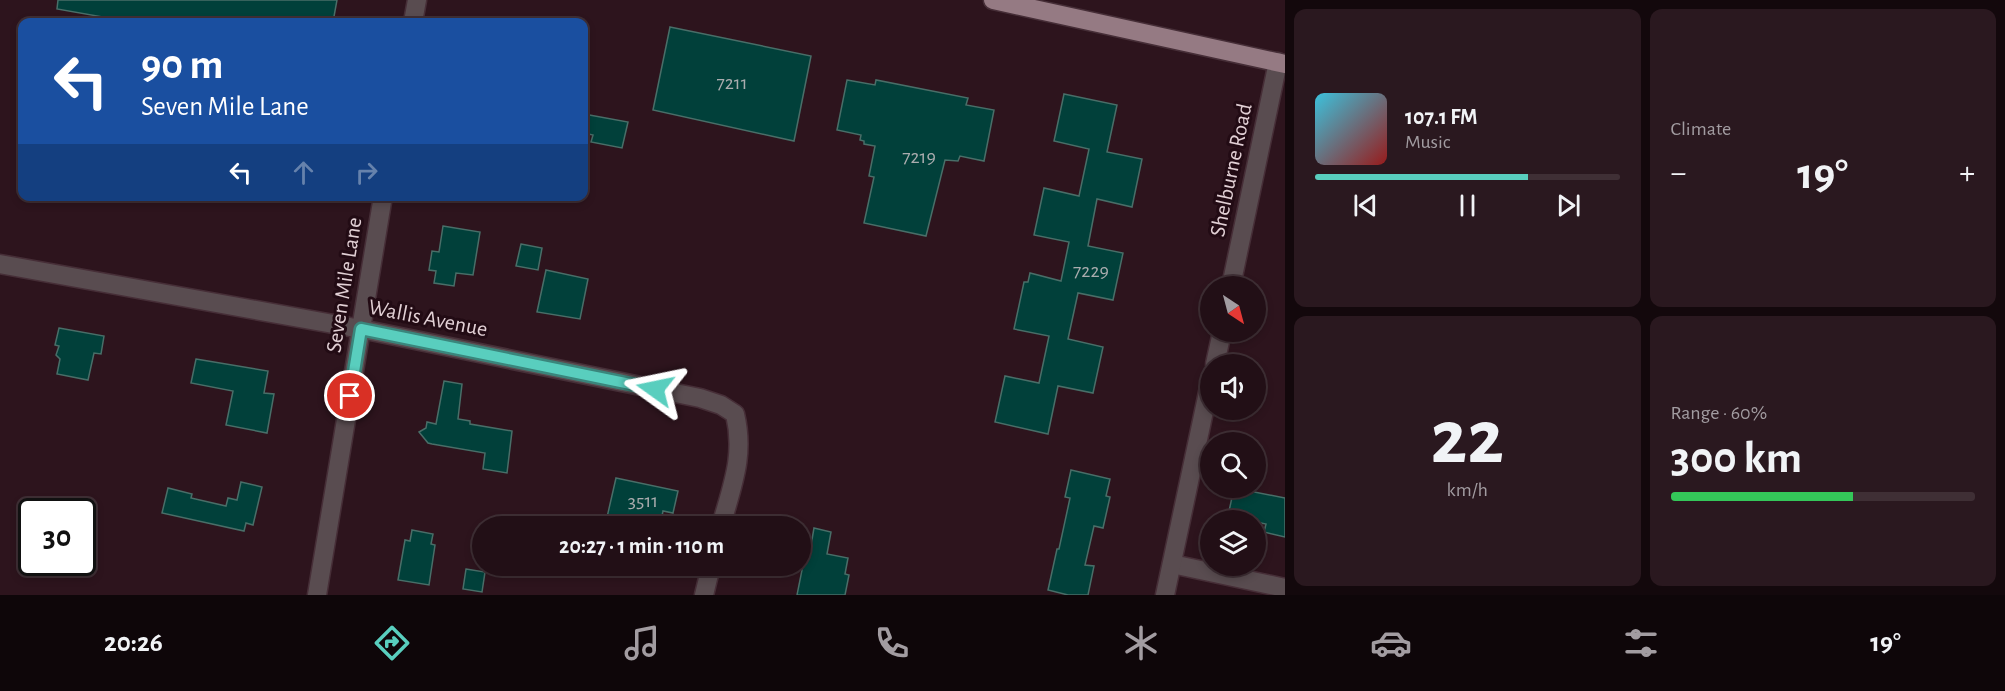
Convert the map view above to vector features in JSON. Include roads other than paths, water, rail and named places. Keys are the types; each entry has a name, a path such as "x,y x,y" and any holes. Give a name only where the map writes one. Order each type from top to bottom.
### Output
{"main road":[{"path":"993,0 1281,63"}],"street":[{"path":"414,18 417,0"},
{"name":"Shelburne Road","path":"1233,276 1281,63"},
{"name":"Seven Mile Lane","path":"317,595 382,201"},
{"name":"Wallis Avenue","path":"0,264 361,329 700,398 721,405 735,414 740,434 739,456 724,516"},
{"path":"1165,595 1202,420"},
{"path":"1172,564 1285,588"},
{"path":"704,595 709,576"}]}
